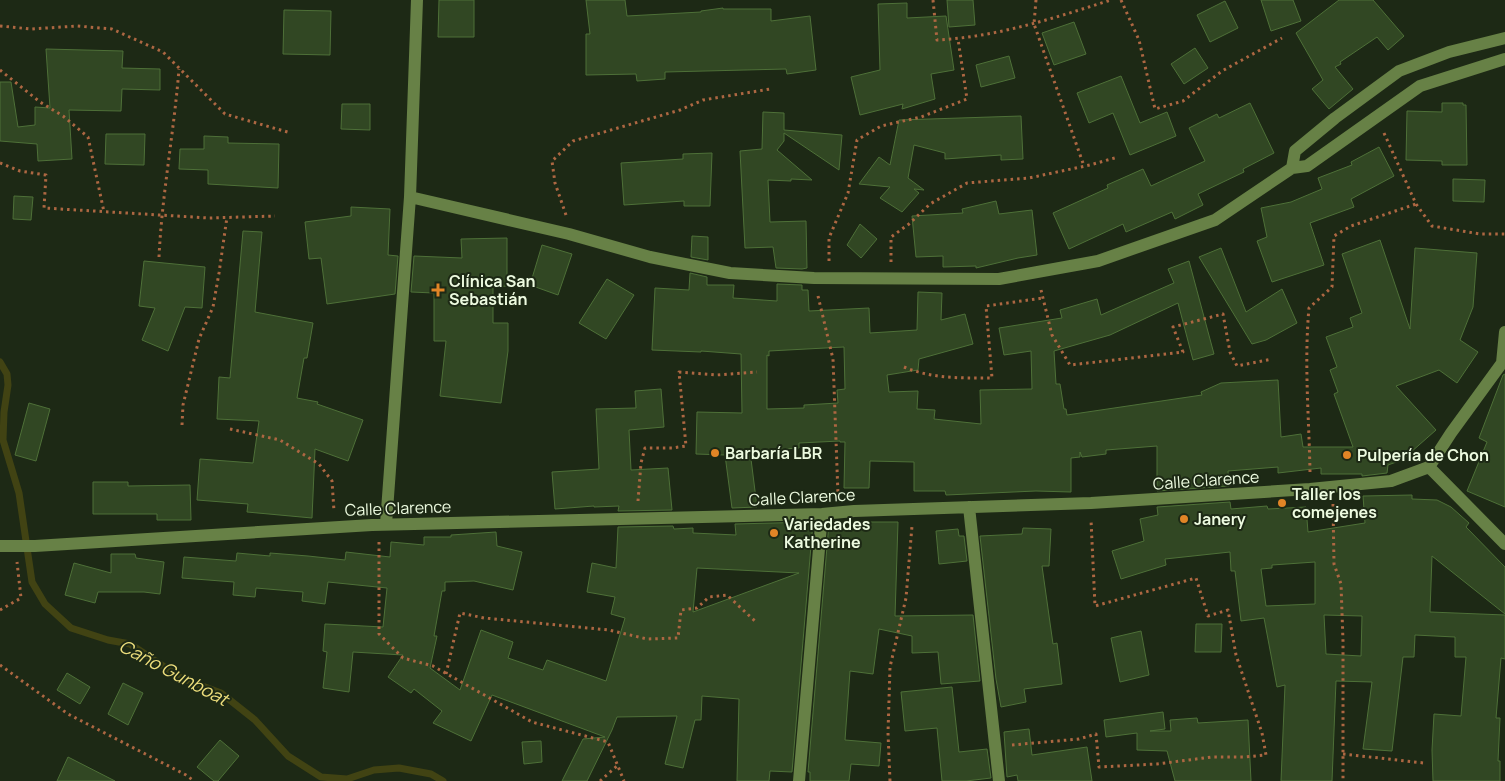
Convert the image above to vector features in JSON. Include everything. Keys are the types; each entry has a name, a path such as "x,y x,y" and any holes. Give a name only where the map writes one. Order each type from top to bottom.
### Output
{"street":[{"path":"383,524 410,197 417,0"},
{"path":"1292,168 1295,151 1335,118 1399,71 1449,52 1505,38"},
{"path":"410,197 570,234 650,257 730,273 814,278 999,278 1098,261 1215,220 1292,168 1306,166 1420,86 1505,59"},
{"path":"1505,332 1502,363 1451,433 1429,467 1505,544"},
{"name":"Calle Clarence","path":"0,546 35,546 383,524 822,514 854,511 1091,503 1316,489 1391,481 1429,467"},
{"path":"969,507 999,781"},
{"path":"799,781 822,514"}],"path":[{"path":"933,0 937,40 958,39 1034,24 1110,0"},
{"path":"1036,0 1034,24 1084,166"},
{"path":"1121,0 1139,40 1155,109 1183,101 1222,71 1282,38"},
{"path":"0,26 31,30 77,26 112,29 163,52 225,114 291,133"},
{"path":"829,278 829,238 848,193 858,140 882,126 922,117 967,99 958,39"},
{"path":"159,257 161,215 179,68"},
{"path":"0,70 40,102 63,116 88,137 104,212"},
{"path":"570,234 552,161 573,141 680,110 703,100 770,89"},
{"path":"1377,116 1416,204 1432,226 1480,234 1505,234"},
{"path":"891,278 891,237 909,224 930,204 967,183 1029,178 1118,157"},
{"path":"0,163 20,171 46,175 44,208 161,215 275,216"},
{"path":"1343,781 1341,584 1334,564 1332,497 1316,489 1306,390 1306,341 1309,308 1332,287 1334,236 1351,226 1416,204"},
{"path":"182,425 183,405 199,339 212,307 227,217"},
{"path":"1037,272 1052,335 1070,365 1183,352 1173,327 1223,314 1230,352 1237,366 1272,359"},
{"path":"814,278 833,358 837,494 854,511"},
{"path":"904,367 913,371 947,378 992,378 986,306 1043,298"},
{"path":"637,519 641,463 645,448 686,446 679,372 716,375 757,372"},
{"path":"230,429 280,440 319,464 332,481 336,527"},
{"path":"994,746 1079,738 1096,734 1099,767 1157,764 1212,757 1266,755 1262,733 1236,655 1228,610 1208,616 1196,578 1095,606 1091,503"},
{"path":"890,781 888,733 890,667 906,598 913,509"},
{"path":"383,524 379,634 403,658 433,666 532,722 608,742 624,781"},
{"path":"0,610 21,598 16,546"},
{"path":"446,674 460,613 484,618 609,630 647,639 671,640 678,638 681,610 697,608 709,597 727,595 756,622"},
{"path":"0,665 68,714 186,775 194,781"},
{"path":"1343,754 1424,763"},
{"path":"600,781 618,765"}],"building":[{"path":"439,0 474,0 474,37 438,37"},
{"path":"586,0 625,0 627,16 701,12 723,8 771,9 771,21 810,16 816,70 787,74 786,69 665,72 665,79 637,81 636,74 586,75 586,34 590,34"},
{"path":"947,0 973,0 975,25 949,27"},
{"path":"1261,0 1293,0 1301,21 1271,31"},
{"path":"1339,0 1373,0 1404,36 1388,50 1377,37 1340,62 1341,64 1335,67 1353,89 1329,109 1312,89 1323,80 1296,33"},
{"path":"1225,1 1238,28 1210,42 1197,15"},
{"path":"907,3 907,18 946,16 954,70 931,74 935,99 902,109 903,104 860,115 851,77 880,70 878,4"},
{"path":"284,10 331,11 330,55 283,54"},
{"path":"1074,22 1086,54 1054,65 1042,33"},
{"path":"1195,48 1208,68 1184,84 1171,64"},
{"path":"46,49 123,51 122,68 160,69 160,90 122,89 121,111 69,110 72,159 38,161 37,144 0,141 0,82 11,82 18,127 35,125 35,107 50,108"},
{"path":"1009,56 1015,78 981,87 976,65"},
{"path":"1121,76 1140,123 1167,112 1176,136 1130,155 1113,113 1089,123 1077,93"},
{"path":"1250,103 1274,153 1243,169 1244,172 1198,194 1203,205 1175,219 1172,212 1126,232 1123,224 1069,249 1053,213 1108,188 1107,185 1143,169 1151,186 1205,161 1189,128 1217,114 1219,118"},
{"path":"1442,103 1463,103 1463,105 1466,105 1467,165 1442,165 1442,161 1406,160 1407,111 1442,112"},
{"path":"342,104 370,104 370,130 341,129"},
{"path":"763,112 784,113 784,130 842,135 839,170 784,133 784,141 777,150 812,180 768,180 770,222 806,221 807,268 776,268 773,247 745,248 740,151 762,149"},
{"path":"1021,116 1023,159 1001,160 1001,155 945,159 945,153 914,145 908,178 924,190 914,189 919,193 902,212 880,198 890,187 859,184 879,157 890,165 899,120"},
{"path":"106,134 145,134 144,165 105,164"},
{"path":"204,136 228,137 228,143 279,144 278,188 208,184 208,170 179,169 180,149 204,149"},
{"path":"1379,147 1394,176 1351,199 1354,207 1310,223 1324,265 1272,282 1257,241 1267,237 1261,208 1291,202 1322,189 1318,178 1352,165 1351,162"},
{"path":"712,153 710,206 684,206 684,201 624,205 621,163 683,159 683,154"},
{"path":"1453,179 1485,180 1484,202 1453,201"},
{"path":"14,196 33,197 31,220 13,219"},
{"path":"996,201 999,214 1032,210 1037,255 976,268 976,266 943,267 943,256 916,257 912,216 963,213 962,209"},
{"path":"351,207 390,209 388,255 398,256 395,294 327,304 321,258 309,259 305,222 351,216"},
{"path":"860,224 877,239 861,258 847,245"},
{"path":"243,231 262,232 255,312 313,323 297,398 318,402 317,404 363,420 348,461 315,449 312,518 247,512 248,504 197,500 200,459 253,463 259,421 217,419 219,377 230,378"},
{"path":"692,236 708,237 708,260 691,257"},
{"path":"507,238 507,286 493,287 493,323 508,323 508,351 501,403 440,396 446,341 434,341 434,293 411,292 414,256 462,258 461,239"},
{"path":"1380,240 1410,329 1415,248 1477,253 1473,307 1460,340 1478,352 1457,383 1439,370 1396,386 1436,430 1402,460 1388,465 1387,473 1362,476 1362,474 1321,474 1321,468 1278,473 1278,467 1228,471 1229,486 1157,491 1157,446 1106,450 1106,454 1082,457 1080,452 1080,457 1071,458 1071,492 1036,491 946,495 945,491 914,491 914,462 870,461 869,488 844,488 845,442 799,443 799,448 750,451 757,507 732,508 725,455 696,454 697,412 742,413 741,354 652,350 655,288 689,290 690,273 707,277 707,285 734,285 733,298 777,301 777,284 802,285 802,290 808,290 809,311 869,308 870,333 917,330 918,292 942,293 941,320 965,314 973,344 919,359 918,370 887,375 889,392 918,391 917,409 935,410 934,419 981,424 980,390 1032,389 1031,351 1004,355 999,328 1062,318 1060,310 1097,299 1101,315 1174,283 1168,269 1189,261 1214,354 1193,360 1178,303 1110,335 1054,351 1056,384 1060,384 1064,409 1066,409 1067,415 1202,395 1201,392 1221,383 1278,380 1281,437 1301,434 1303,447 1353,447 1334,394 1338,392 1330,370 1337,367 1326,337 1353,327 1350,318 1362,313 1342,254","holes":["844,347 845,389 837,390 838,403 804,405 804,408 767,409 767,355 769,356 769,351"]},
{"path":"542,245 572,254 558,295 530,285"},
{"path":"1221,248 1246,312 1282,289 1297,323 1266,340 1252,344 1199,257"},
{"path":"144,261 205,267 202,308 185,307 168,351 142,340 155,308 139,306"},
{"path":"607,279 634,295 606,339 579,323"},
{"path":"1505,374 1505,507 1467,491 1487,442 1479,438"},
{"path":"661,389 664,427 629,430 631,470 668,468 672,510 618,511 619,506 555,509 552,472 599,469 596,409 636,408 635,391"},
{"path":"29,403 50,409 36,461 15,455"},
{"path":"93,482 128,482 128,486 190,485 191,520 157,520 157,514 93,514"},
{"path":"1412,495 1412,499 1437,500 1451,507 1469,523 1466,527 1505,567 1505,614 1432,556 1430,612 1505,615 1505,659 1501,658 1496,718 1500,718 1498,761 1500,761 1500,781 1433,781 1434,714 1461,716 1466,657 1455,657 1455,637 1415,635 1414,657 1403,657 1392,751 1363,749 1372,682 1336,681 1332,781 1281,781 1285,685 1277,687 1264,618 1241,621 1235,571 1231,571 1230,552 1165,559 1166,565 1121,579 1112,551 1144,541 1140,519 1158,515 1157,507 1230,502 1231,509 1267,506 1268,509 1306,507 1308,532 1365,523 1363,496","holes":["1315,562 1315,604 1266,606 1261,569 1272,568 1272,565","1324,615 1362,616 1361,656 1326,654"]},
{"path":"813,522 792,772 770,771 769,781 737,781 739,699 702,696 701,720 695,720 683,768 665,764 677,716 617,717 587,781 562,781 583,739 605,737 492,695 471,741 433,723 442,711 414,689 411,693 388,677 403,655 353,652 349,692 323,688 327,652 323,651 325,624 383,627 387,588 328,582 325,604 302,601 303,592 256,588 255,597 233,595 234,582 182,578 184,557 236,561 237,553 270,556 270,553 345,560 346,552 390,557 391,542 424,545 424,537 451,537 451,535 496,532 497,546 522,552 513,590 474,581 445,582 445,591 442,591 434,636 437,636 430,668 460,690 481,630 513,642 508,658 543,670 547,660 606,681 625,618 611,614 615,597 587,592 592,563 616,568 618,527 673,526 674,529 693,528 693,533 736,535 735,524","holes":["697,568 799,573 693,612"]},
{"path":"868,522 898,522 895,616 973,615 980,681 941,684 938,652 912,653 912,636 879,629 873,674 850,671 845,740 881,743 879,766 851,764 849,781 810,781 810,772 808,772 829,523 868,524"},
{"path":"1023,528 1051,529 1049,566 1042,566 1053,644 1057,643 1062,684 1024,689 1026,702 1001,707 996,679 980,536 1022,534"},
{"path":"958,529 959,536 964,536 967,561 939,564 936,531"},
{"path":"111,554 135,554 136,558 164,562 160,594 98,592 95,603 65,595 74,563 111,573"},
{"path":"1196,624 1222,624 1221,652 1195,652"},
{"path":"1141,631 1149,675 1120,682 1111,638"},
{"path":"67,673 90,687 80,704 57,690"},
{"path":"123,683 143,693 128,725 108,714"},
{"path":"952,687 959,752 987,749 991,778 942,781 937,728 905,731 901,692"},
{"path":"1163,712 1165,729 1150,731 1171,731 1170,720 1197,718 1198,723 1248,720 1251,781 1175,781 1167,751 1137,750 1137,733 1106,737 1104,720"},
{"path":"1029,729 1032,755 1087,747 1092,781 1018,781 1017,775 1007,777 1004,732"},
{"path":"220,740 239,756 218,781 214,781 197,767"},
{"path":"541,741 542,762 524,764 522,742"},
{"path":"68,757 115,781 57,781"}],"waterway":[{"name":"Caño Gunboat","path":"0,362 7,374 8,385 4,412 3,440 19,493 32,582 45,604 71,628 108,640 130,644 181,678 221,693 255,720 288,756 321,777 347,779 374,770 399,768 431,774 443,781"}],"place":[{"name":"Clínica San Sebastián","path":"438,290"},
{"name":"Barbaría LBR","path":"715,453"},
{"name":"Pulpería de Chon","path":"1347,455"},
{"name":"Taller los comejenes","path":"1282,503"},
{"name":"Janery","path":"1184,519"},
{"name":"Variedades Katherine","path":"774,533"}]}
